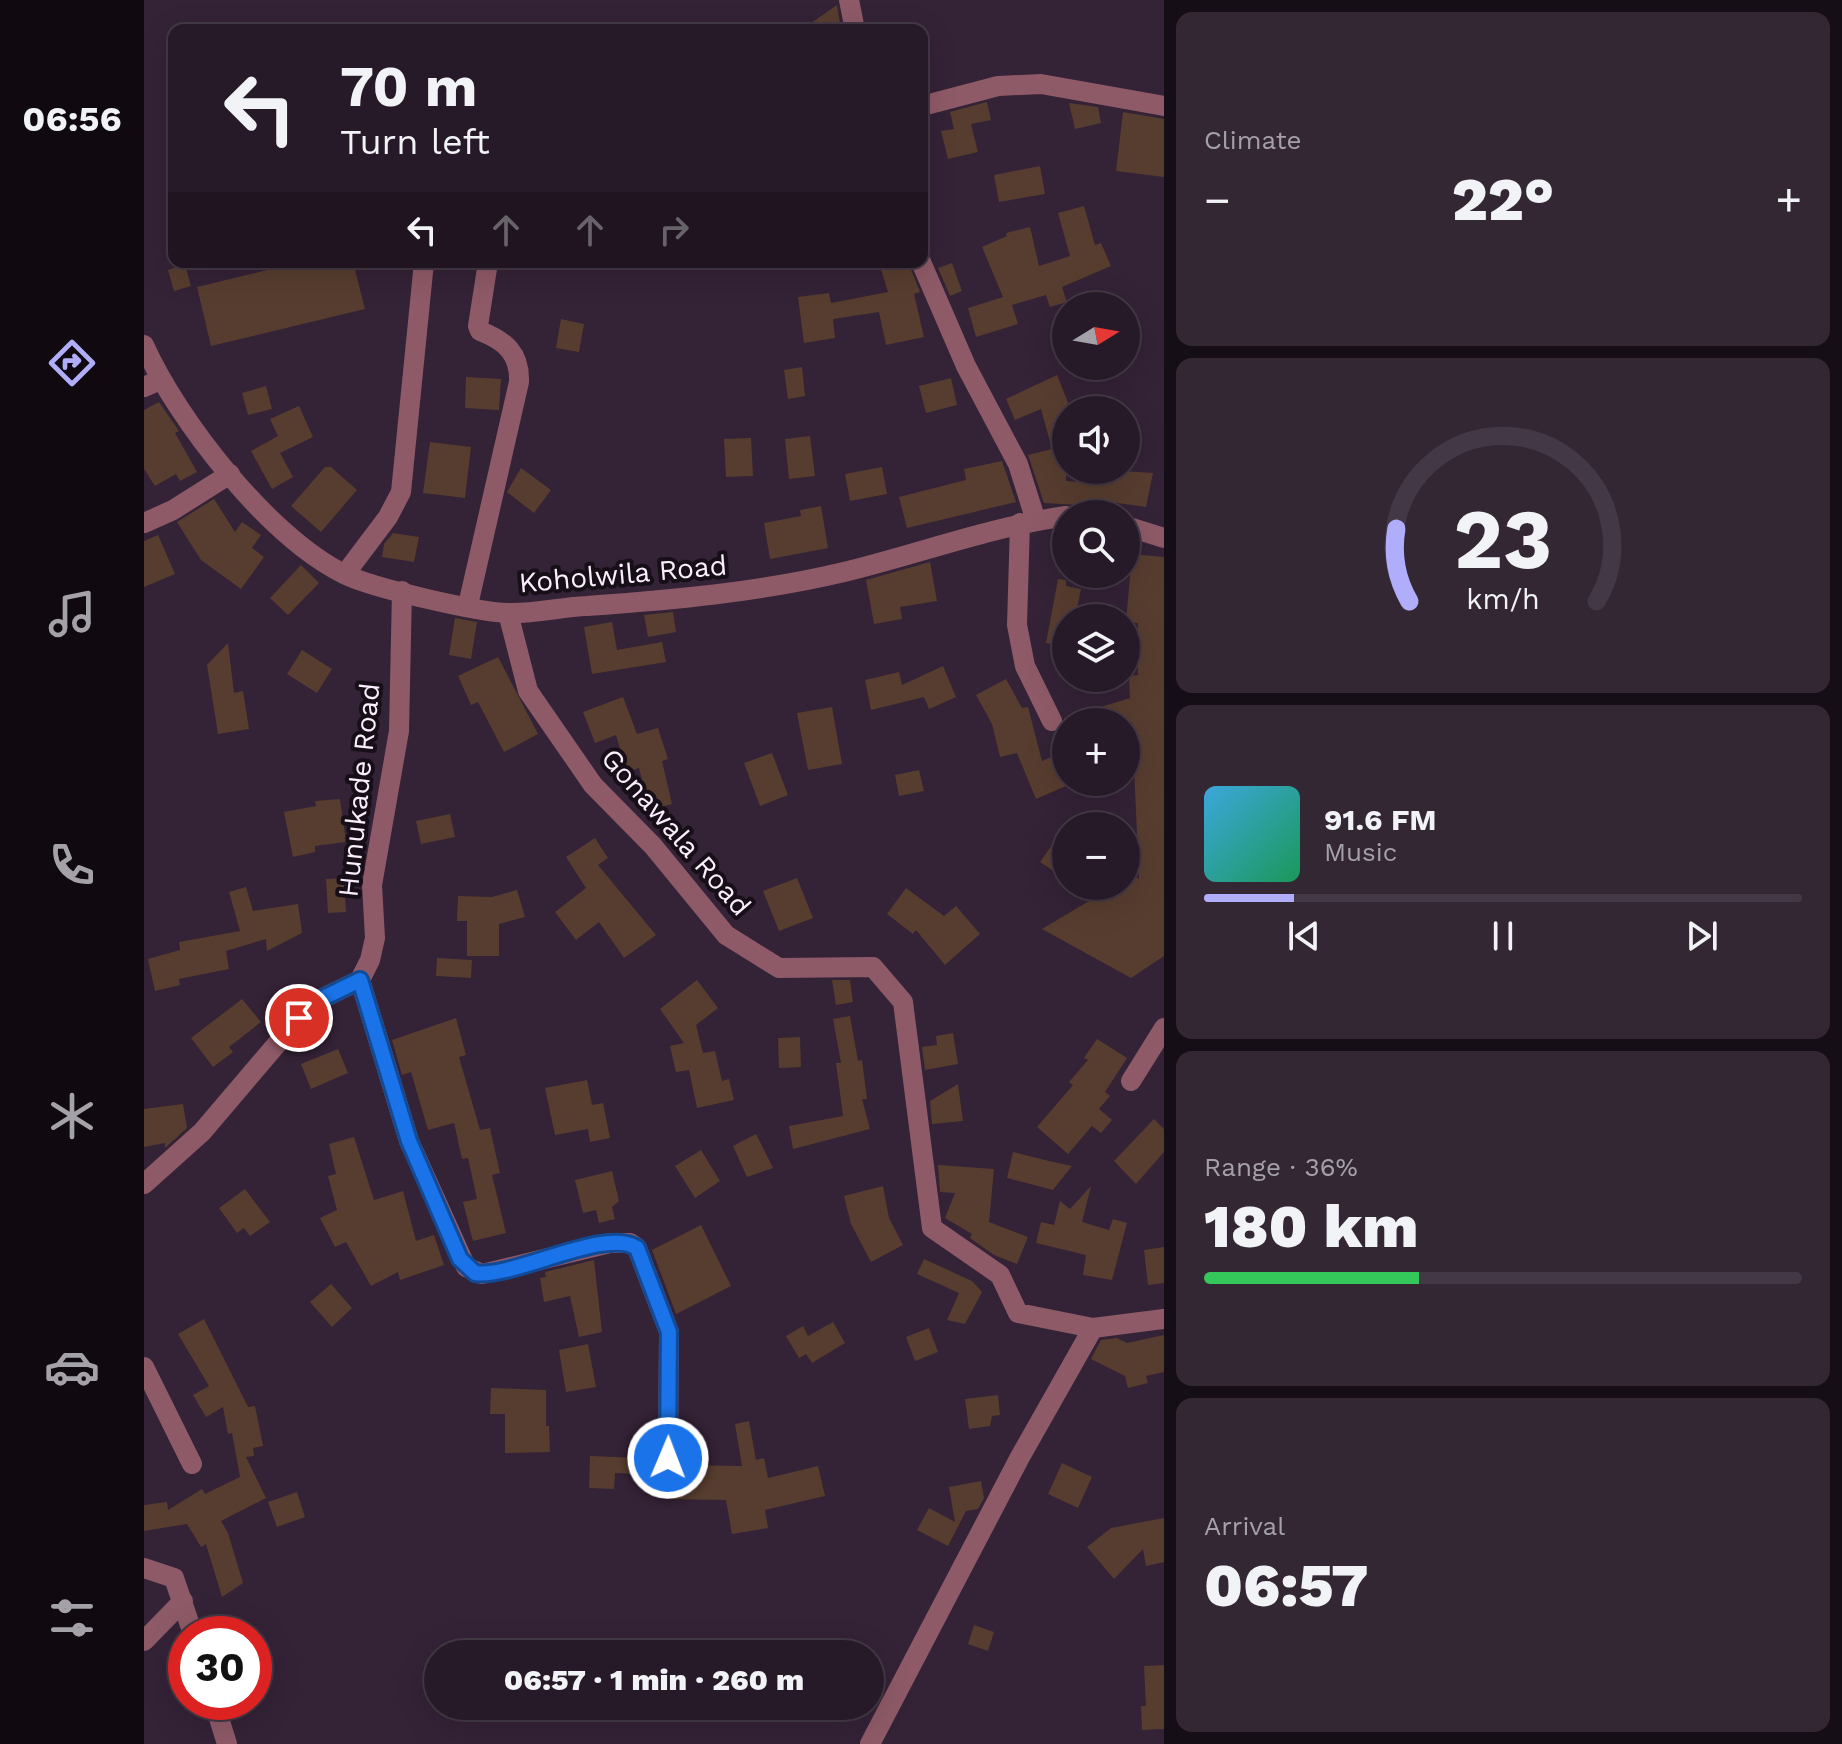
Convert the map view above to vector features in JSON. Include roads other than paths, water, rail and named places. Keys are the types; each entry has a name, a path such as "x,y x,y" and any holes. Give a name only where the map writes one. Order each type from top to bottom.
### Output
{"street":[{"path":"849,0 854,24"},
{"path":"928,104 998,86 1041,84 1164,106"},
{"path":"345,574 388,517 401,492 423,268"},
{"path":"468,605 519,382 516,356 500,340 480,331 478,326 487,268"},
{"path":"924,268 966,366 1018,464 1028,522 1017,625 1025,666 1052,721"},
{"name":"Koholwila Road","path":"144,345 152,384 230,474 275,521 345,574 402,591 508,613 746,590 843,572 1052,518"},
{"path":"144,523 173,510 230,474"},
{"path":"1140,530 1164,538"},
{"name":"Hunukade Road","path":"360,980 370,960 375,938 372,885 399,731 402,591"},
{"name":"Gonawala Road","path":"508,613 528,691 593,785 653,846 726,935 779,968 873,967 903,1002 932,1228 1000,1275 1018,1313 1093,1328 1164,1319"},
{"path":"144,1184 202,1132 299,1018 323,998 360,980 409,1141 466,1267 482,1274 610,1243 630,1243 637,1248 669,1332 668,1458"},
{"path":"1131,1081 1164,1028"},
{"path":"870,1744 1006,1483 1093,1328"},
{"path":"144,1367 192,1464"},
{"path":"144,1568 174,1578 188,1616"},
{"path":"144,1641 183,1601"},
{"path":"220,1720 227,1744"}]}
